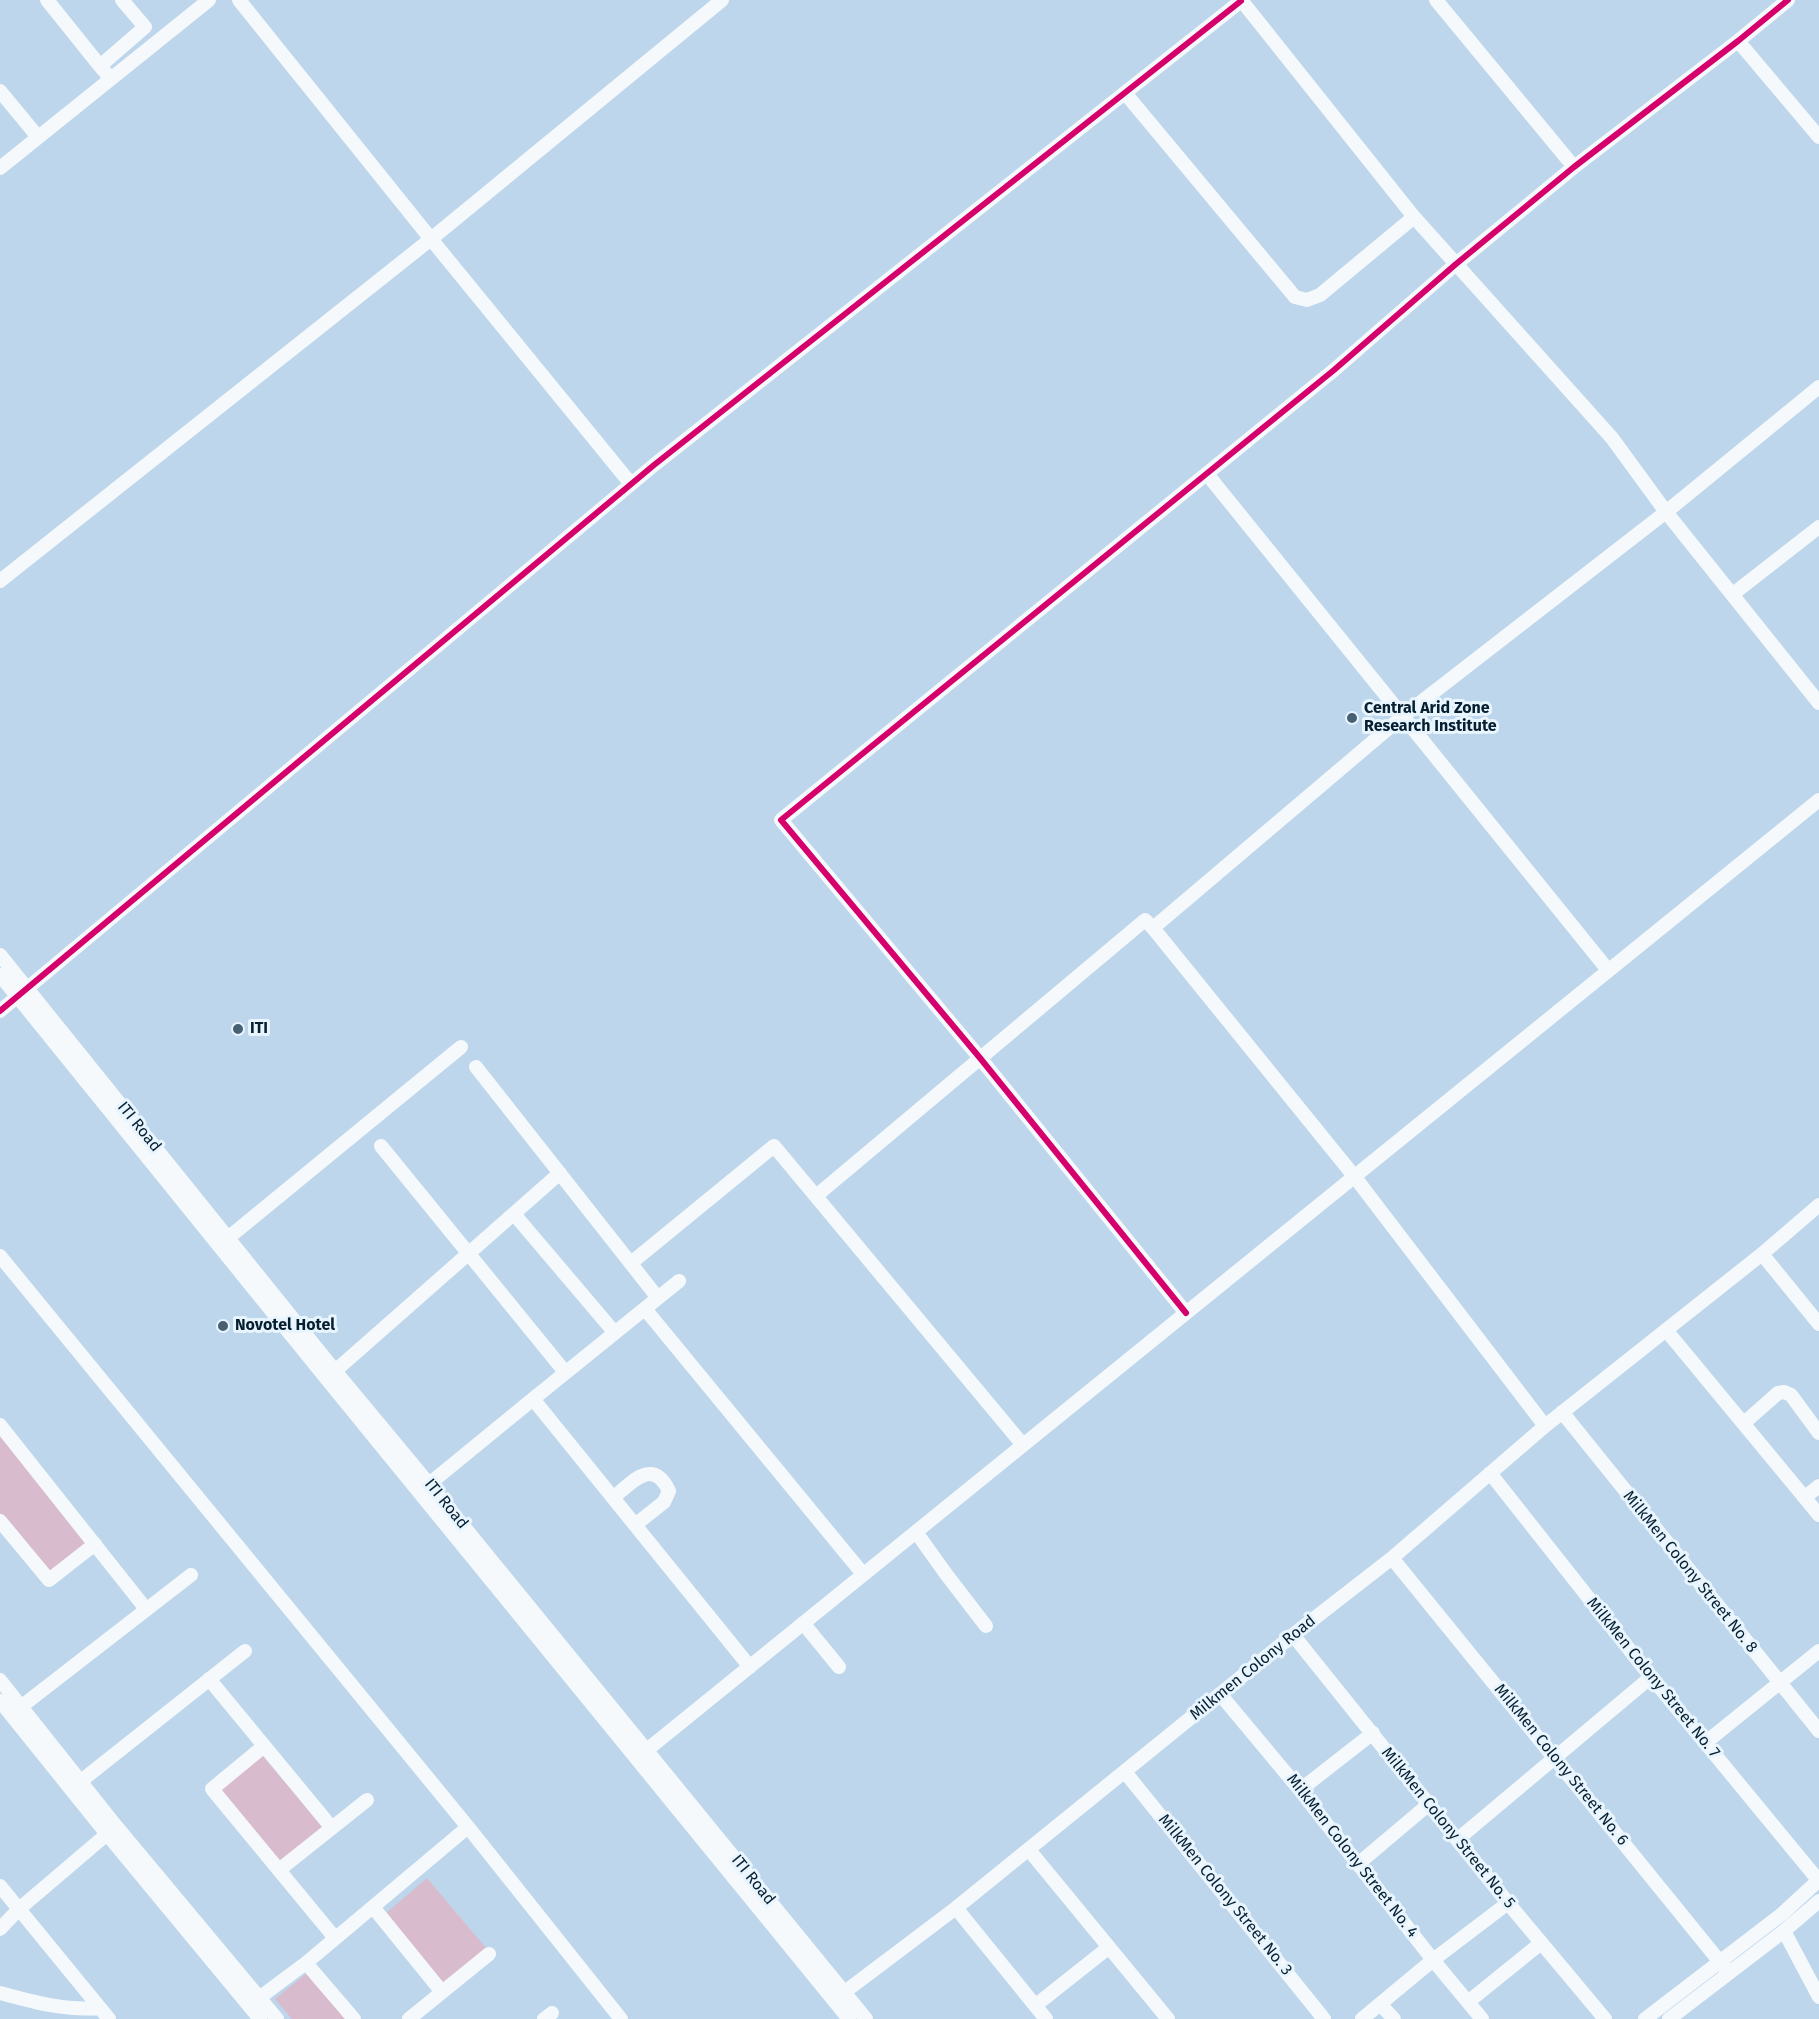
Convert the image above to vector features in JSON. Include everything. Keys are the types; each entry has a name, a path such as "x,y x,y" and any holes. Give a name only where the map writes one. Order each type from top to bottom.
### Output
{"street":[{"path":"47,0 111,78"},
{"path":"100,66 145,27 122,0"},
{"path":"0,168 209,0"},
{"path":"239,0 632,484"},
{"path":"0,581 431,239 722,0"},
{"path":"1436,0 1574,167"},
{"path":"1764,0 1774,12"},
{"path":"1186,1312 980,1058 781,820 1334,370 1456,264 1574,167 1788,0"},
{"path":"0,1011 632,484 1241,1 1414,217 1612,438 1666,512 1819,704"},
{"path":"1738,41 1819,137"},
{"path":"0,91 38,137"},
{"path":"1125,93 1295,297 1307,300 1320,295 1414,217"},
{"path":"1153,928 1403,716 1666,512 1819,387"},
{"path":"1207,474 1608,970"},
{"path":"1733,594 1819,527"},
{"path":"642,1754 1819,800"},
{"path":"816,1196 1145,920 1354,1176 1545,1426"},
{"path":"0,955 22,992"},
{"name":"ITI Road","path":"3,984 22,992 228,1238 335,1371 424,1487"},
{"name":"ITI Road","path":"22,992 839,1996 866,2019"},
{"path":"228,1238 461,1047"},
{"path":"476,1067 658,1298"},
{"path":"381,1146 565,1372"},
{"path":"631,1263 774,1146 1023,1445"},
{"path":"335,1371 560,1173"},
{"path":"1819,1205 1762,1254 1819,1324"},
{"path":"514,1214 615,1333"},
{"name":"Milkmen Colony Road","path":"839,1996 1029,1850 1392,1557 1562,1412 1762,1254"},
{"path":"0,1256 468,1827 621,2019"},
{"path":"424,1487 679,1281"},
{"path":"645,1309 863,1575"},
{"path":"1666,1330 1819,1515"},
{"path":"1744,1423 1779,1393 1784,1392 1791,1395 1819,1433"},
{"path":"532,1399 750,1667"},
{"name":"MilkMen Colony Street No. 8","path":"1562,1412 1819,1731"},
{"path":"0,1425 146,1609"},
{"path":"613,1498 645,1473 658,1476 666,1485 669,1491 664,1502 635,1525"},
{"name":"MilkMen Colony Street No. 7","path":"1490,1473 1651,1677 1819,1880"},
{"path":"1805,1497 1819,1486"},
{"path":"0,1521 49,1580 94,1544"},
{"path":"916,1532 986,1626"},
{"name":"MilkMen Colony Street No. 6","path":"1392,1557 1729,1973"},
{"path":"22,1706 191,1575"},
{"path":"803,1623 839,1667"},
{"name":"MilkMen Colony Street No. 5","path":"1293,1635 1508,1903 1605,2019"},
{"path":"81,1780 245,1651"},
{"path":"1705,1743 1819,1652"},
{"path":"1458,1839 1651,1677"},
{"path":"209,1679 332,1828"},
{"path":"0,1680 81,1780 112,1830 260,2019"},
{"name":"MilkMen Colony Street No. 4","path":"1220,1694 1300,1790 1482,2019"},
{"path":"0,1701 277,2019"},
{"path":"1300,1790 1373,1733"},
{"path":"264,1746 212,1789 335,1938"},
{"name":"MilkMen Colony Street No. 3","path":"1125,1772 1324,2019"},
{"path":"279,1870 367,1800"},
{"path":"1358,1864 1429,1804"},
{"path":"259,1998 306,1963 468,1827"},
{"path":"0,1929 19,1909 112,1830"},
{"path":"1029,1850 1167,2019"},
{"path":"1645,2019 1782,1914 1819,1880"},
{"path":"0,1886 105,2013"},
{"path":"1669,2019 1784,1931 1819,1901"},
{"path":"1362,2019 1433,1960 1508,1903"},
{"path":"373,1907 442,1992"},
{"path":"956,1908 1046,2019"},
{"path":"1784,1931 1819,1997"},
{"path":"1468,2002 1541,1943"},
{"path":"1036,2005 1108,1948"},
{"path":"409,2019 489,1954"},
{"path":"306,1963 354,2019"},
{"path":"0,1993 40,2004 105,2013"},
{"name":"ITI Road","path":"839,1996 849,2019"},
{"path":"1380,2004 1394,2019"}],"shaded area":[{"path":"0,1435 90,1544 51,1576 0,1513"},
{"path":"261,1754 324,1827 282,1863 219,1789"},
{"path":"427,1878 486,1948 444,1983 385,1914"},
{"path":"308,1972 348,2019 292,2019 275,1999"}],"cycle path":[{"path":"1186,1313 980,1058 781,820 1334,370 1456,264 1574,167 1788,0"},
{"path":"0,1011 654,465 1241,1"}],"place":[{"name":"Central Arid Zone Research Institute","path":"1352,718"},
{"name":"ITI","path":"238,1029"},
{"name":"Novotel Hotel","path":"223,1326"}]}
